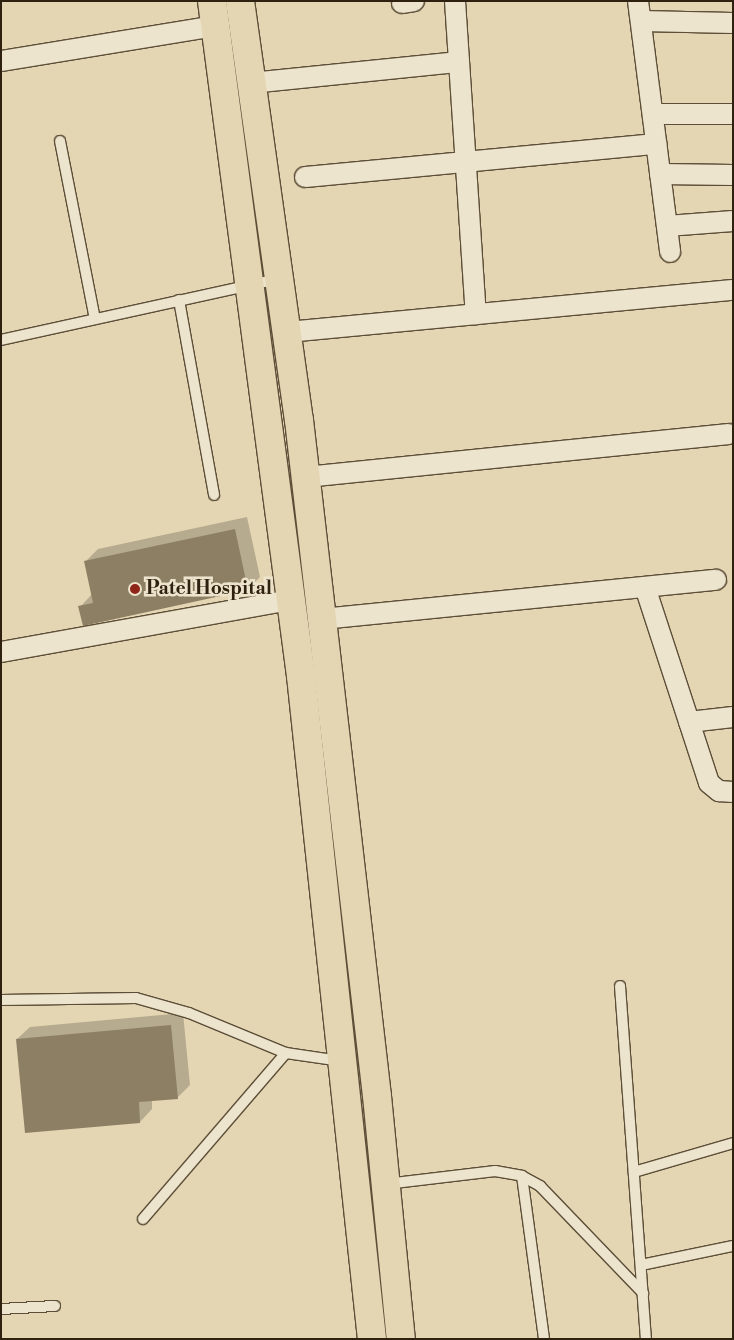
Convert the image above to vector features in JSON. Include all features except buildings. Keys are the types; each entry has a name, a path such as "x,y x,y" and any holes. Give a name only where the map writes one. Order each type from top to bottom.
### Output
{"highway":[{"path":"240,1 306,478 386,1184 401,1339"},
{"path":"214,13 291,600 372,1339"}],"street":[{"path":"455,1 476,314"},
{"path":"670,252 640,11 733,23"},
{"path":"1,61 214,13"},
{"path":"251,83 460,62"},
{"path":"653,114 733,114"},
{"path":"305,177 466,164 656,144"},
{"path":"660,174 733,174"},
{"path":"667,226 733,221"},
{"path":"287,332 733,290"},
{"path":"306,478 729,434"},
{"path":"322,619 716,580"},
{"path":"645,587 709,784 719,791 733,792"},
{"path":"1,652 291,600"},
{"path":"689,722 733,717"}],"lane":[{"path":"60,141 95,318"},
{"path":"1,340 279,279"},
{"path":"178,300 214,495"},
{"path":"620,986 646,1339"},
{"path":"1,1000 136,998 188,1012 286,1053 341,1061"},
{"path":"143,1219 286,1053"},
{"path":"634,1172 733,1143"},
{"path":"386,1184 495,1171 522,1176 540,1186 643,1293"},
{"path":"522,1176 544,1339"},
{"path":"641,1265 733,1246"},
{"path":"1,1308 55,1306"}],"place":[{"name":"Patel Hospital","path":"135,589"}]}
